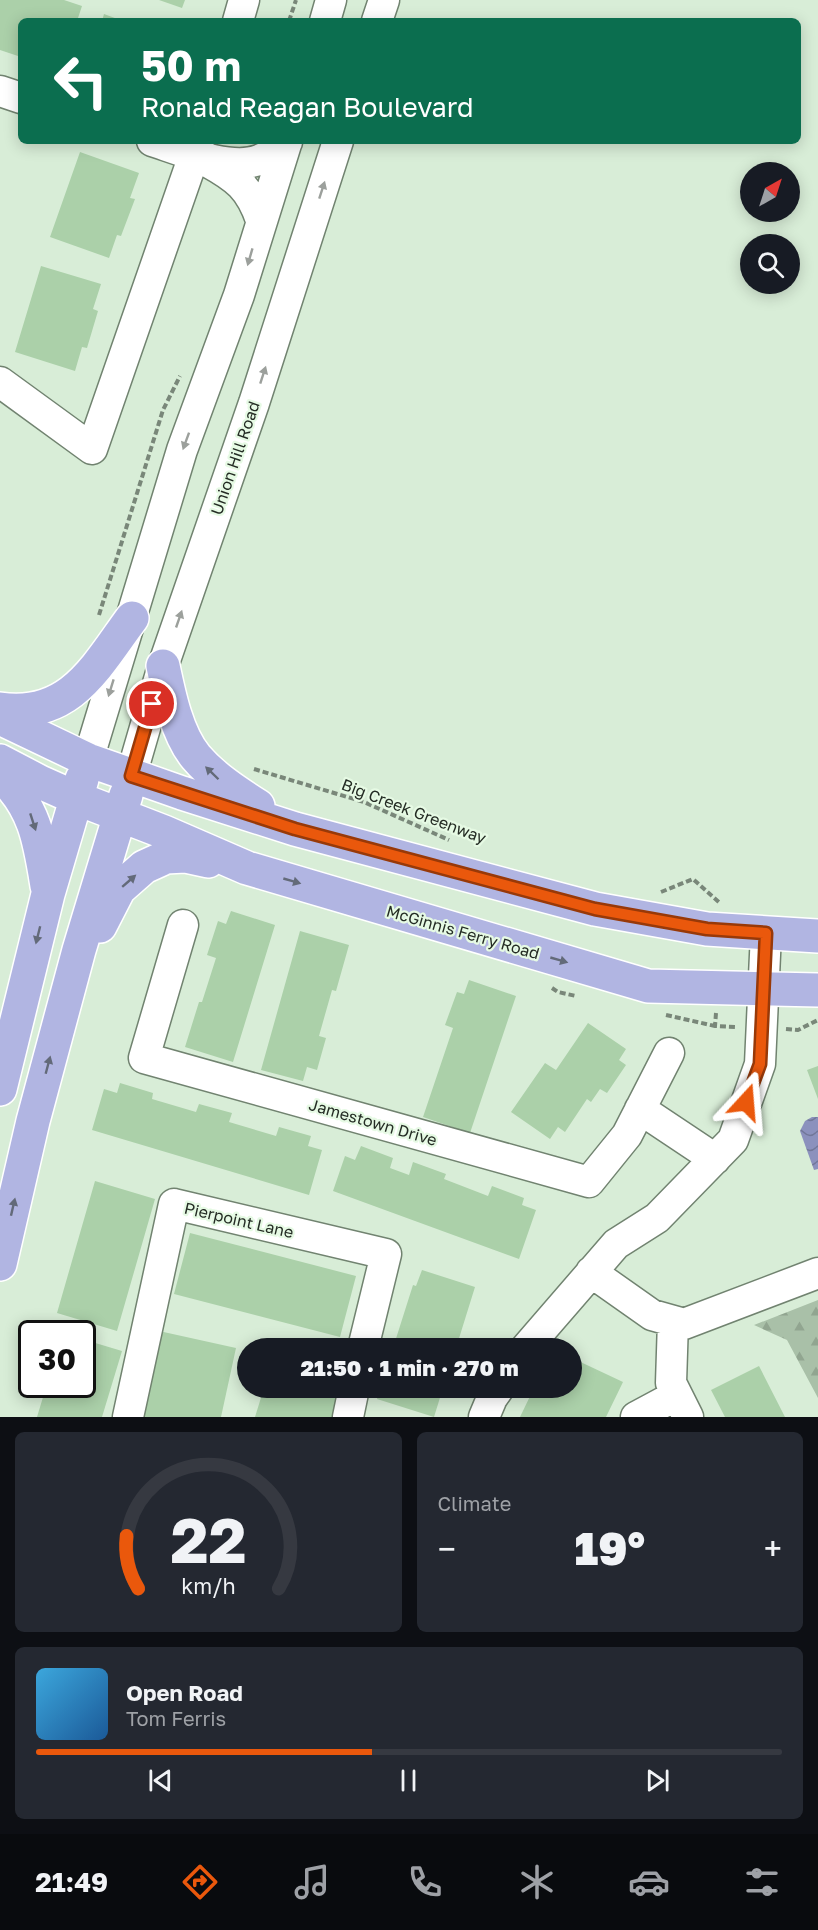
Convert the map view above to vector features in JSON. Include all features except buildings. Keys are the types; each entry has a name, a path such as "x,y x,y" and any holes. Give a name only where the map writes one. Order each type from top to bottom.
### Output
{"main road":[{"path":"0,709 17,711 49,706 77,688 94,670 132,618"},
{"path":"163,666 177,720 195,756 224,783 295,829"},
{"path":"0,718 88,760 295,829 595,909 707,929 818,936"},
{"path":"0,1089 48,894 88,760"},
{"name":"McGinnis Ferry Road","path":"0,761 76,798 247,868 648,987 818,990"},
{"path":"0,775 17,791 30,812 41,849 48,894"},
{"path":"0,1264 33,1120 69,986 131,776"},
{"path":"69,986 119,889 144,867 166,857 185,856 247,868"}],"street":[{"path":"239,18 244,0"},
{"path":"326,18 331,0"},
{"path":"378,18 384,0"},
{"path":"0,91 18,97"},
{"path":"171,144 197,148 232,163 247,163 270,155 284,144"},
{"path":"88,760 182,450 239,295 286,144"},
{"name":"Union Hill Road","path":"131,776 163,666 254,403 337,144"},
{"path":"197,148 240,182 255,202 261,220"},
{"path":"0,382 92,449 197,148"},
{"name":"Jamestown Drive","path":"183,925 144,1058 589,1182 627,1135 669,1053"},
{"path":"534,1338 616,1244 657,1218 733,1140 760,1064 766,933"},
{"path":"640,1109 715,1159"},
{"name":"Pierpoint Lane","path":"128,1417 174,1204 386,1254 365,1338"},
{"path":"591,1272 652,1316 684,1324 818,1273"},
{"path":"636,1417 683,1406 671,1383 673,1321"},
{"path":"348,1417 352,1398"},
{"path":"484,1417 492,1398"}],"path":[{"path":"290,18 296,0"},
{"name":"Big Creek Greenway","path":"249,767 364,802 451,841"},
{"path":"657,894 693,879"}],"green space":[{"path":"818,1300 818,1398 787,1340 754,1325"}],"water":[{"path":"818,1117 818,1169 814,1170 800,1131 805,1121"}],"route":[{"path":"152,704 131,776 295,829 595,909 707,929 766,933 760,1064 746,1102"}]}
